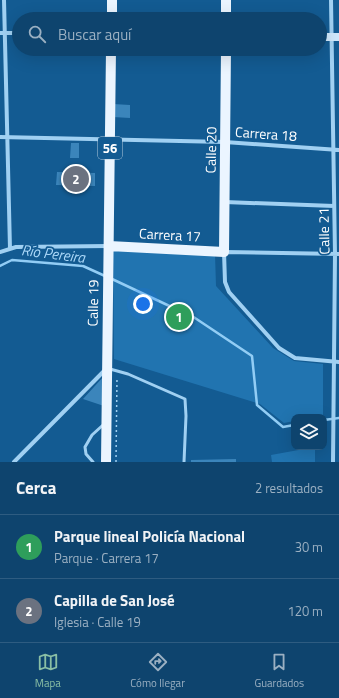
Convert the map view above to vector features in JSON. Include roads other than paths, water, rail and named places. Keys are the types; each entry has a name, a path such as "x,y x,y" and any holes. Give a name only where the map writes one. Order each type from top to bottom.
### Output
{"main road":[{"path":"112,0 112,12"},
{"path":"226,0 226,12"},
{"name":"Calle 19","path":"106,462 112,56"},
{"name":"Calle 20","path":"224,252 226,56"},
{"name":"Carrera 17","path":"109,246 224,252"}],"street":[{"path":"4,0 10,249"},
{"name":"Calle 21","path":"331,0 336,37 334,206 337,254 333,462"},
{"path":"0,33 12,33"},
{"name":"Carrera 18","path":"0,137 225,142 339,150"},
{"path":"224,202 334,206"},
{"name":"Carrera 17","path":"0,252 16,247 109,246"},
{"path":"224,252 225,282 229,292 279,348 295,358 336,362"},
{"name":"Carrera 17","path":"224,252 337,254"},
{"path":"14,462 107,369"}],"lane":[{"path":"107,369 135,377 185,399 186,416 184,462"},
{"path":"93,462 86,454 85,446 92,434 106,423"}],"waterway":[{"name":"Río Pereira","path":"0,266 12,260 83,266 105,276"},
{"name":"Río Pereira","path":"112,279 195,318 252,356 257,405 283,427 291,426"},
{"name":"Río Pereira","path":"327,420 339,418"}],"place":[{"name":"Capilla de San José","path":"76,179"},
{"name":"Parque lineal Policía Nacional","path":"179,317"}]}
